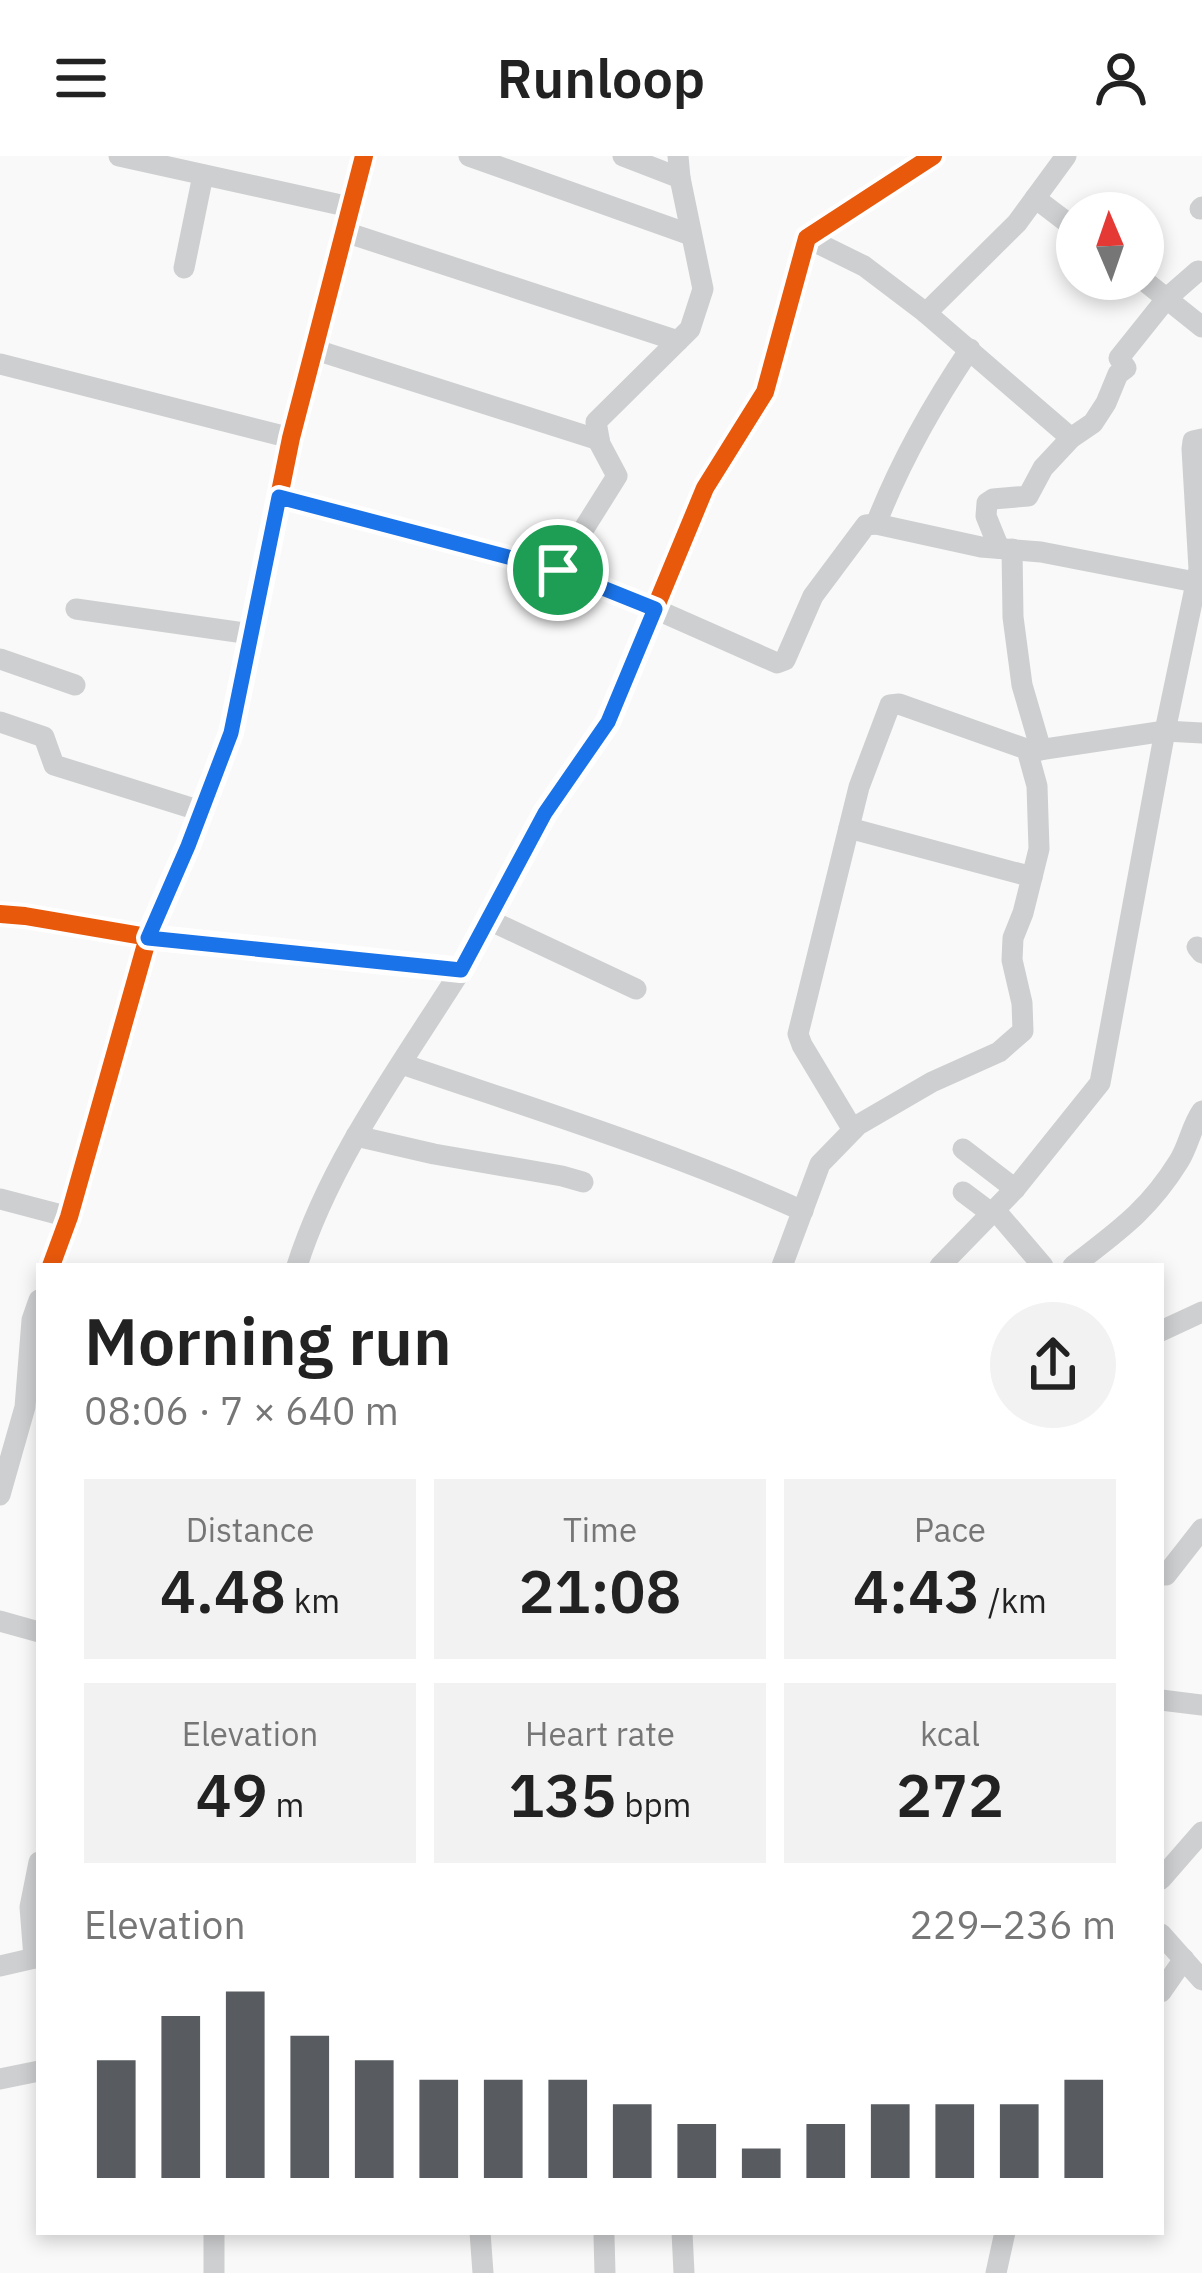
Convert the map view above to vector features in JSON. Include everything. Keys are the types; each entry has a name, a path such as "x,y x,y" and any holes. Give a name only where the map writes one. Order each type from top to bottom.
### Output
{"street":[{"path":"119,156 350,207"},
{"path":"52,1263 148,938 231,733 291,438 364,156"},
{"path":"558,570 617,476 598,440 596,422 690,329 703,289 679,167 623,156"},
{"path":"298,1263 356,1136 461,970 545,813 608,722 705,488 765,392 807,238 898,166 933,156"},
{"path":"926,313 1017,224 1066,156"},
{"path":"482,158 691,235"},
{"path":"184,268 203,175"},
{"path":"1035,199 1056,214"},
{"path":"345,232 678,341"},
{"path":"807,238 864,266 970,349 1071,438"},
{"path":"1036,751 1022,685 1005,549 986,516 987,503 1028,496 1043,468 1094,422 1118,374 1126,368 1119,358 1167,298 1198,272"},
{"path":"1164,296 1202,327"},
{"path":"876,524 934,403 970,349"},
{"path":"316,350 598,440"},
{"path":"0,364 291,438"},
{"path":"943,1263 1015,1190 1100,1083 1199,573 1192,449 1193,441 1202,439"},
{"path":"279,497 558,570 777,663 785,660 813,596 866,525 981,548 1199,573"},
{"path":"76,609 251,634"},
{"path":"0,659 75,685"},
{"path":"853,1130 798,1034 859,788 890,705 899,704 1036,751 1165,731 1202,733"},
{"path":"0,722 44,737 54,765 201,811"},
{"path":"783,1263 820,1164 853,1130 932,1082 999,1052 1024,1031 1012,960 1013,938 1039,849 1037,786 1028,757 1036,751"},
{"path":"848,828 1032,878"},
{"path":"0,914 148,938 461,970"},
{"path":"489,920 637,989"},
{"path":"402,1064 648,1147 803,1211"},
{"path":"1077,1263 1133,1220 1160,1192 1202,1111"},
{"path":"356,1136 583,1182"},
{"path":"963,1149 1015,1190"},
{"path":"963,1192 993,1212 1040,1263"},
{"path":"0,1198 68,1217"},
{"path":"0,1495 25,1407 36,1309"},
{"path":"1164,1330 1202,1312"},
{"path":"1164,1575 1202,1529"},
{"path":"0,1621 36,1631"},
{"path":"1164,1700 1202,1706"},
{"path":"1164,1876 1202,1832"},
{"path":"0,1966 36,1958 30,1907 36,1877"},
{"path":"1164,1939 1202,1980"},
{"path":"1164,1988 1184,1959"},
{"path":"0,2079 36,2072"},
{"path":"214,2235 214,2273"},
{"path":"480,2235 483,2273"},
{"path":"682,2235 684,2273"},
{"path":"996,2273 1004,2235"},
{"path":"604,2236 605,2273"}],"cycle path":[{"path":"52,1263 148,937 231,733 291,438 364,156"},
{"path":"0,914 148,937 461,970 545,813 608,722 705,488 765,392 807,238 933,156"}],"route":[{"path":"279,497 558,570 655,609 608,722 545,813 461,970 148,938 231,733 279,497"}]}
